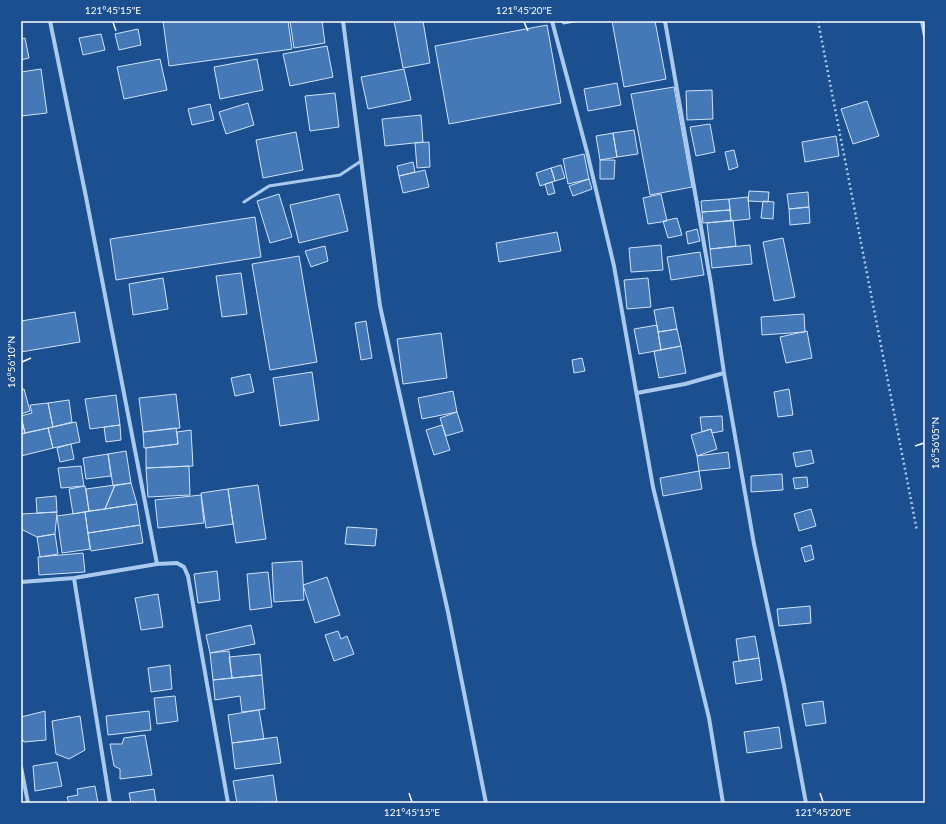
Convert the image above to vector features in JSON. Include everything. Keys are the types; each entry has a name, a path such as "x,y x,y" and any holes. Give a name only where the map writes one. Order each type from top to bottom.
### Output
{"street":[{"path":"50,21 157,564"},
{"path":"344,21 380,306 448,612 486,803"},
{"path":"552,21 587,152 614,266 653,487 709,718 723,803"},
{"path":"664,21 710,276 724,373 754,544 784,685 806,803"},
{"path":"922,21 925,36"},
{"path":"637,393 685,384 724,373"},
{"path":"21,582 74,578 157,564 177,563 184,566 188,576 228,803"},
{"path":"74,578 110,803"},
{"path":"21,767 28,803"}],"lane":[{"path":"244,202 269,186 340,175 361,161"}],"path":[{"path":"818,21 917,531"}],"building":[{"path":"163,21 288,21 292,49 169,66"},
{"path":"290,21 322,21 325,43 294,48"},
{"path":"394,21 423,21 430,63 403,68"},
{"path":"562,21 580,21 563,24"},
{"path":"612,21 655,21 666,79 624,87"},
{"path":"547,25 561,103 449,124 435,46"},
{"path":"138,29 141,45 119,50 115,34"},
{"path":"101,34 105,50 83,55 79,38"},
{"path":"25,38 29,58 21,60 21,39"},
{"path":"327,46 333,77 290,86 283,54"},
{"path":"160,59 167,90 124,99 117,67"},
{"path":"257,59 263,90 220,99 214,67"},
{"path":"41,69 47,113 21,116 21,72"},
{"path":"404,69 411,100 368,109 361,77"},
{"path":"617,83 621,105 588,111 584,89"},
{"path":"674,87 692,187 650,195 631,94"},
{"path":"712,90 713,119 687,120 686,91"},
{"path":"335,93 339,127 310,131 305,96"},
{"path":"867,101 879,136 853,144 841,109"},
{"path":"248,103 254,125 226,134 219,112"},
{"path":"210,104 214,120 192,125 188,109"},
{"path":"421,115 423,142 385,146 382,119"},
{"path":"710,124 715,152 696,156 690,127"},
{"path":"634,130 638,154 617,157 613,133"},
{"path":"296,132 303,170 263,178 256,140"},
{"path":"613,133 617,157 600,160 596,136"},
{"path":"836,136 839,156 805,162 802,142"},
{"path":"429,142 430,167 417,168 415,143"},
{"path":"734,150 738,167 729,170 725,152"},
{"path":"584,154 589,179 568,184 563,159"},
{"path":"600,160 615,160 614,179 600,179"},
{"path":"413,162 415,172 399,176 397,166"},
{"path":"561,165 565,178 555,181 551,168"},
{"path":"551,168 555,181 540,186 536,173"},
{"path":"425,170 429,187 403,193 399,176"},
{"path":"589,179 592,189 573,196 569,186"},
{"path":"552,182 555,193 548,195 545,184"},
{"path":"749,191 769,192 768,202 748,201"},
{"path":"808,192 809,207 789,209 787,194"},
{"path":"279,194 292,237 270,243 257,201"},
{"path":"339,194 348,231 299,243 290,205"},
{"path":"661,194 667,221 648,224 643,198"},
{"path":"748,197 750,219 731,221 729,199"},
{"path":"729,199 730,210 702,212 701,201"},
{"path":"763,201 774,202 773,219 761,218"},
{"path":"809,207 810,223 790,225 789,209"},
{"path":"730,210 731,221 703,223 702,212"},
{"path":"255,217 261,257 116,280 110,239"},
{"path":"677,218 682,235 668,238 663,221"},
{"path":"733,220 736,246 710,249 707,223"},
{"path":"697,229 700,241 688,244 686,232"},
{"path":"557,232 561,251 499,262 496,243"},
{"path":"783,238 795,297 774,301 763,242"},
{"path":"661,245 663,270 631,272 629,248"},
{"path":"750,245 752,264 712,268 710,249"},
{"path":"325,246 328,261 311,267 305,251"},
{"path":"700,252 704,275 671,280 667,257"},
{"path":"299,256 317,362 270,370 252,264"},
{"path":"241,273 247,314 222,317 216,276"},
{"path":"163,278 168,309 133,315 129,284"},
{"path":"648,278 651,307 627,309 624,280"},
{"path":"673,307 677,329 658,332 654,310"},
{"path":"75,312 80,342 21,352 21,321"},
{"path":"804,314 805,332 762,335 761,317"},
{"path":"366,321 372,358 361,360 355,323"},
{"path":"657,325 661,350 639,354 634,329"},
{"path":"677,329 681,346 661,350 658,332"},
{"path":"807,331 812,358 786,363 780,337"},
{"path":"441,333 447,378 403,384 397,339"},
{"path":"681,346 686,373 659,378 654,351"},
{"path":"582,358 585,371 574,373 572,360"},
{"path":"312,372 319,420 280,426 273,378"},
{"path":"250,374 254,392 235,396 231,378"},
{"path":"24,389 30,411 21,414 21,390"},
{"path":"789,389 793,415 778,417 774,392"},
{"path":"453,391 457,412 422,419 418,398"},
{"path":"176,394 180,428 143,432 139,398"},
{"path":"116,395 120,425 90,429 85,399"},
{"path":"69,400 72,422 53,427 48,403"},
{"path":"48,403 53,427 25,433 21,416 32,413 30,405"},
{"path":"457,412 463,431 446,436 440,418"},
{"path":"722,416 723,431 712,433 711,429 702,432 700,417"},
{"path":"21,418 25,433 21,434"},
{"path":"76,422 80,442 53,448 48,428"},
{"path":"120,425 121,440 106,442 104,427"},
{"path":"442,425 450,450 434,455 426,430"},
{"path":"48,428 53,448 21,456 21,434"},
{"path":"176,428 178,444 144,448 143,432"},
{"path":"711,429 717,449 697,456 691,435"},
{"path":"191,430 193,466 146,468 146,448 178,444 177,432"},
{"path":"71,444 74,459 60,462 57,448"},
{"path":"811,450 814,463 796,467 793,453"},
{"path":"126,451 131,483 113,486 108,454"},
{"path":"728,452 730,468 699,471 697,456"},
{"path":"108,454 111,476 86,479 83,458"},
{"path":"81,466 84,486 61,488 58,468"},
{"path":"189,466 190,495 148,497 146,468"},
{"path":"699,471 702,489 663,496 660,478"},
{"path":"782,474 783,490 751,492 751,476"},
{"path":"807,477 808,487 795,489 793,478"},
{"path":"131,483 137,504 105,509 115,485"},
{"path":"115,485 105,509 89,511 86,489"},
{"path":"258,485 266,539 236,543 228,489"},
{"path":"85,486 89,511 73,514 69,489"},
{"path":"228,489 233,524 206,528 201,493"},
{"path":"201,495 204,523 158,528 155,500"},
{"path":"56,496 57,512 37,513 36,498"},
{"path":"137,504 140,525 88,533 85,512"},
{"path":"811,509 816,526 799,531 794,514"},
{"path":"57,512 55,534 37,537 21,529 21,514"},
{"path":"85,512 90,549 62,553 57,516"},
{"path":"140,525 143,543 91,551 88,533"},
{"path":"347,527 377,529 375,546 345,544"},
{"path":"55,534 58,554 40,557 37,537"},
{"path":"811,545 814,559 805,562 801,548"},
{"path":"83,553 85,572 39,575 38,557"},
{"path":"302,561 304,600 274,602 272,563"},
{"path":"217,571 220,600 198,603 194,574"},
{"path":"268,572 272,607 250,610 247,574"},
{"path":"327,577 340,615 315,623 303,585"},
{"path":"158,594 163,627 141,630 135,598"},
{"path":"810,606 811,623 779,626 777,609"},
{"path":"251,625 255,644 210,653 206,635"},
{"path":"338,631 341,639 347,636 354,654 334,661 325,635"},
{"path":"755,636 759,658 739,661 736,639"},
{"path":"229,651 232,678 213,680 210,653"},
{"path":"260,654 262,675 232,678 229,657"},
{"path":"759,658 762,680 736,684 733,662"},
{"path":"170,665 172,689 151,692 148,668"},
{"path":"262,675 265,709 242,712 240,696 215,700 213,680"},
{"path":"175,696 178,721 157,724 154,698"},
{"path":"823,701 826,723 806,726 802,704"},
{"path":"259,710 264,739 232,743 228,715"},
{"path":"45,711 46,740 24,742 21,737 21,717"},
{"path":"149,711 151,730 108,735 106,716"},
{"path":"80,716 85,750 69,759 56,754 52,721"},
{"path":"779,727 782,748 747,753 744,732"},
{"path":"145,735 152,775 120,779 120,769 114,766 110,744 122,744 124,738"},
{"path":"277,737 281,763 235,769 232,743"},
{"path":"57,762 62,786 35,791 33,766"},
{"path":"273,775 277,802 237,803 233,781"},
{"path":"95,786 98,803 69,803 67,797 78,795 77,789"},
{"path":"154,789 156,803 131,803 129,793"}]}
